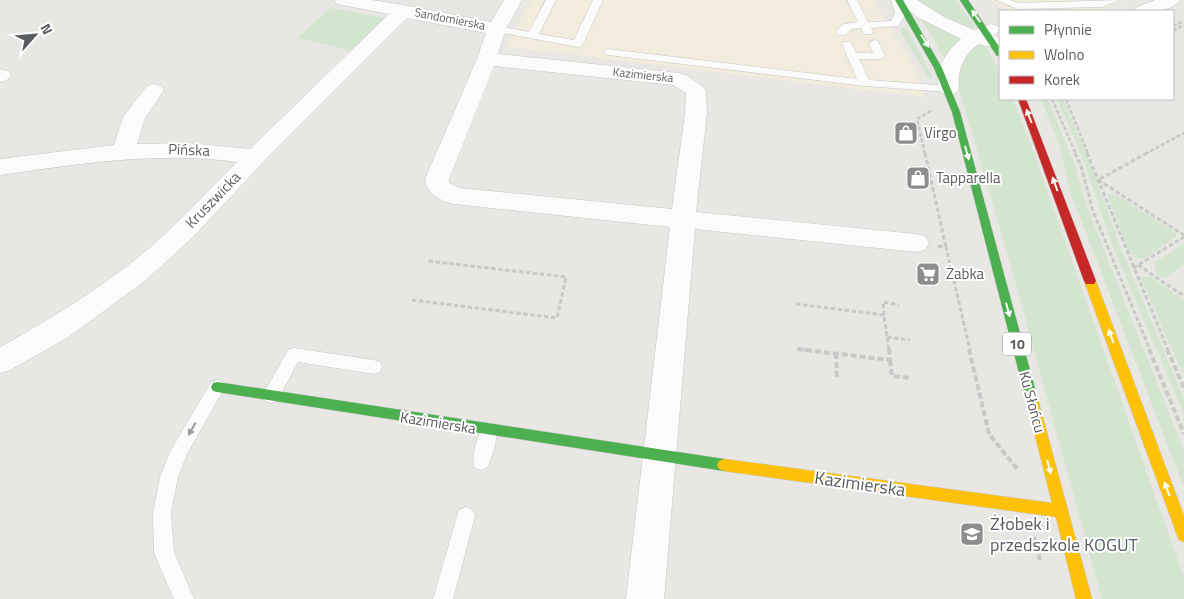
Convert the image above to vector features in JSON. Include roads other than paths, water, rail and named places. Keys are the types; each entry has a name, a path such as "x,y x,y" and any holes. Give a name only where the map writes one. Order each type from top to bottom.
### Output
{"main road":[{"name":"Ku Słońcu","path":"898,0 936,59 949,89 1084,599"},
{"path":"964,0 993,39"},
{"path":"1022,100 1184,534"},
{"name":"Kazimierska","path":"217,387 659,456 1061,511"}],"street":[{"name":"Sandomierska","path":"343,0 497,29"},
{"path":"513,0 497,29 488,59 437,179 438,187 445,192 454,196 916,243"},
{"path":"905,0 934,20 993,39"},
{"path":"1146,10 1172,0"},
{"name":"Kruszwicka","path":"0,361 57,330 136,274 184,231 255,157 404,10"},
{"name":"Ku Słońcu","path":"949,89 947,74 949,66 963,47 993,39"},
{"name":"Kazimierska","path":"488,59 679,79 696,91 696,113 682,219 645,599"},
{"path":"123,151 134,118 154,90"},
{"name":"Pińska","path":"0,167 123,151 187,148 255,157"}],"lane":[{"path":"533,35 551,0"},
{"path":"497,29 578,44 598,0"},
{"path":"852,0 866,29"},
{"path":"842,33 841,31 848,26 866,29 894,24 900,20 901,13 898,0"},
{"path":"1002,0 1018,6 1102,4 1114,0"},
{"path":"853,56 880,56 874,43"},
{"path":"847,44 865,83"},
{"path":"608,52 865,83 949,89"},
{"path":"271,396 294,355 374,367"},
{"path":"182,595 164,553 162,513 169,477 180,450 217,387"},
{"path":"480,462 489,430"},
{"path":"443,599 466,516"}],"place":[{"name":"Virgo","path":"906,133"},
{"name":"Tapparella","path":"918,178"},
{"name":"Żabka","path":"928,274"},
{"name":"Żłobek i przedszkole KOGUT","path":"972,534"}]}
